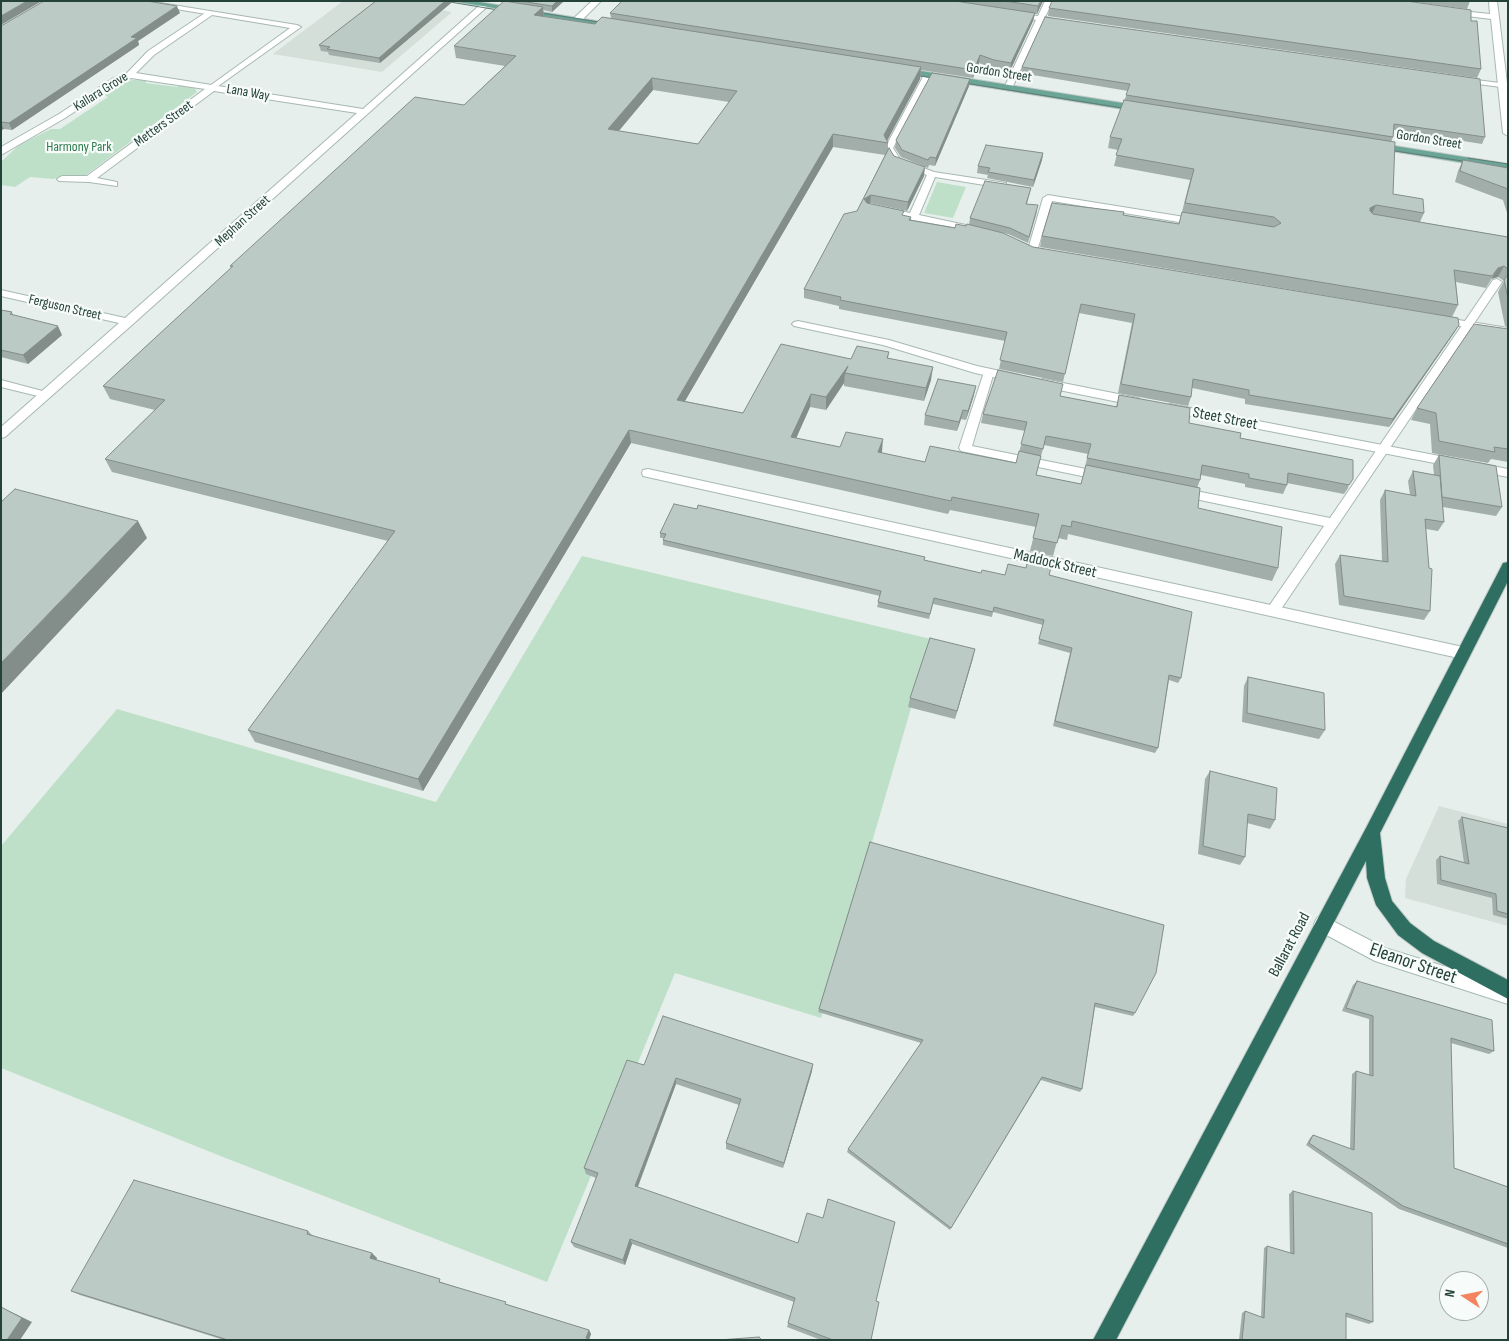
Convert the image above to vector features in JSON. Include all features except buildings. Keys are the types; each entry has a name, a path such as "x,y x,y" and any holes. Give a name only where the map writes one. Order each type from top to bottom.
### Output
{"highway":[{"name":"Ballarat Road","path":"1104,1340 1372,833 1508,567"},
{"path":"1372,833 1376,878 1385,906 1404,930 1428,947 1508,990"}],"main road":[{"path":"456,1 624,28"},
{"name":"Gordon Street","path":"890,70 1155,111"},
{"name":"Gordon Street","path":"1371,145 1508,166"}],"street":[{"path":"577,20 597,1"},
{"path":"1493,1 1497,15 1508,133"},
{"name":"Mephan Street","path":"1,434 484,6"},
{"path":"1446,11 1497,15"},
{"name":"Kallara Grove","path":"1,152 5,144 62,116 102,89 130,74 151,54 211,13"},
{"name":"Lana Way","path":"130,74 366,112"},
{"name":"Metters Street","path":"89,179 214,87"},
{"path":"62,179 89,179 112,184"},
{"name":"Ferguson Street","path":"1,293 129,322"},
{"path":"1429,318 1508,331"},
{"name":"Steet Street","path":"798,324 893,344 989,372 1030,381 1508,473"},
{"name":"Maddock Street","path":"648,473 1463,653"},
{"name":"Eleanor Street","path":"1323,924 1368,950 1381,955 1508,995"}],"lane":[{"path":"132,1 297,27 214,87"},
{"path":"1008,88 1048,1"},
{"path":"1003,13 1070,23"},
{"path":"928,76 890,148 897,161 932,174 1010,187"},
{"path":"1454,78 1505,86"},
{"path":"913,218 932,174"},
{"path":"1005,238 1037,251 1048,198 1212,224"},
{"path":"878,210 978,231"},
{"path":"1272,612 1497,282"},
{"path":"989,372 965,448 1110,478"},
{"path":"1,383 46,395"},
{"path":"1168,490 1332,523"}],"shaded area":[{"path":"343,1 386,1 452,12 382,72 273,54"},
{"path":"1439,806 1508,824 1508,926 1405,898 1406,879"}],"green space":[{"name":"Harmony Park","path":"133,80 146,80 146,83 177,87 182,84 194,87 197,92 86,175 67,175 53,179 30,177 15,187 1,185 1,162 19,145 51,129 60,129 108,97 103,94 117,84"},
{"path":"937,182 966,187 953,218 924,213"},
{"path":"582,556 931,639 821,1018 675,973 547,1282 228,1159 1,1068 1,846 117,709 436,802"}],"tram line":[{"path":"444,1 510,12"},
{"path":"529,11 611,24"},
{"path":"908,74 1135,110"},
{"path":"1382,149 1476,163"},
{"path":"1468,158 1508,164"}]}
